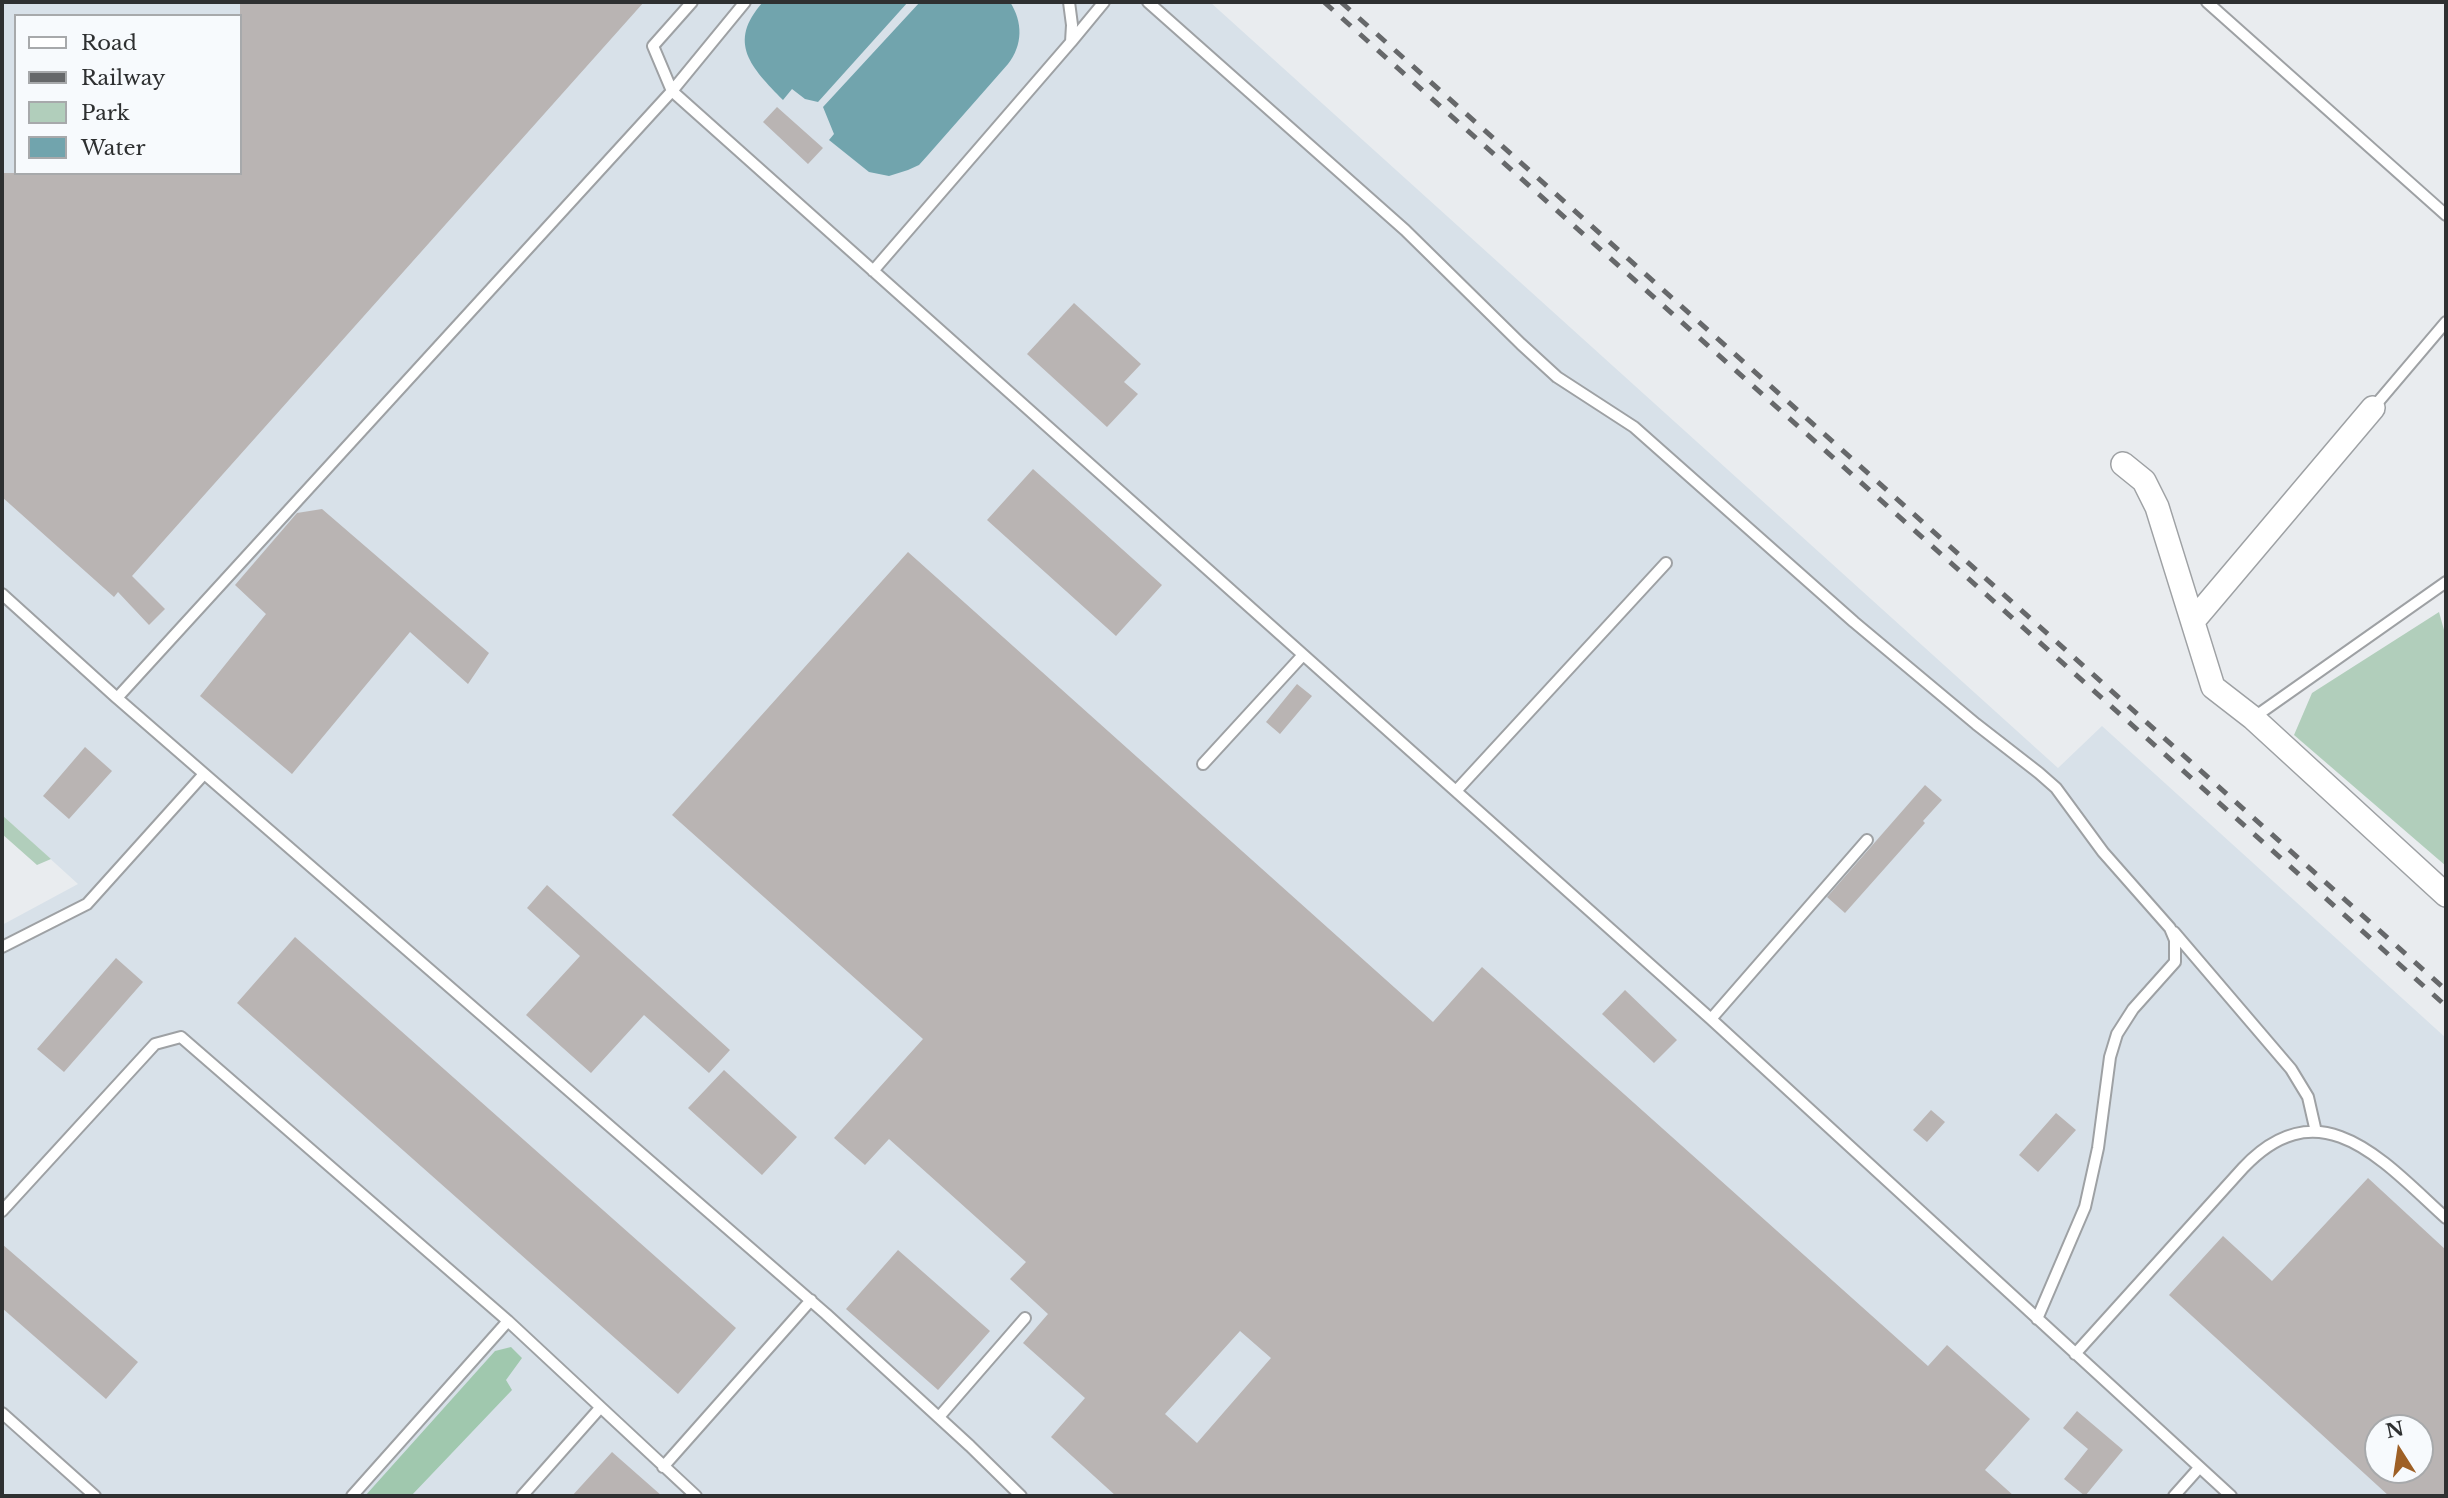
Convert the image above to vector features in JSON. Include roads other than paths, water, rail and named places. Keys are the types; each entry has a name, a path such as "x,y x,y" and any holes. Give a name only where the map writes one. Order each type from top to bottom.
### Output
{"street":[{"path":"2193,621 2373,408"},
{"path":"2123,464 2144,481 2157,507 2213,687 2253,718 2446,895"}],"lane":[{"path":"692,2 653,46 672,91 1711,1019 2231,1496"},
{"path":"117,698 672,91 744,2"},
{"path":"1069,2 1071,42"},
{"path":"873,271 1104,2"},
{"path":"1148,2 1405,230 1557,377 1634,427 1854,622 2056,788 2103,852 2291,1069 2308,1097 2316,1132"},
{"path":"2207,2 2446,215"},
{"path":"2373,408 2446,322"},
{"path":"1456,791 1666,564"},
{"path":"2253,718 2446,582"},
{"path":"2434,590 2446,587"},
{"path":"2,594 204,774 811,1300 1021,1496"},
{"path":"1203,764 1303,655"},
{"path":"2,947 87,904 204,774"},
{"path":"1711,1019 1867,840"},
{"path":"2037,1319 2085,1207 2098,1148 2110,1058 2117,1034 2133,1009 2175,962 2175,940 2170,928"},
{"path":"2,1211 155,1044 181,1037 508,1321 696,1496"},
{"path":"2075,1354 2259,1151 2277,1140 2302,1132 2344,1137 2388,1166 2446,1218"},
{"path":"663,1467 811,1300"},
{"path":"939,1417 1025,1318"},
{"path":"352,1496 508,1321"},
{"path":"522,1496 600,1408"},
{"path":"2,1413 95,1496"},
{"path":"2174,1496 2199,1468"}],"water":[{"path":"763,2 908,2 818,102 805,99 792,89 783,100 753,66 745,43 746,30"},
{"path":"920,2 1010,2 1019,25 1019,41 1008,64 919,165 889,176 869,172 829,140 834,134 823,107"}],"railway":[{"path":"1324,2 2446,1006"},
{"path":"1341,2 2446,990"}]}
